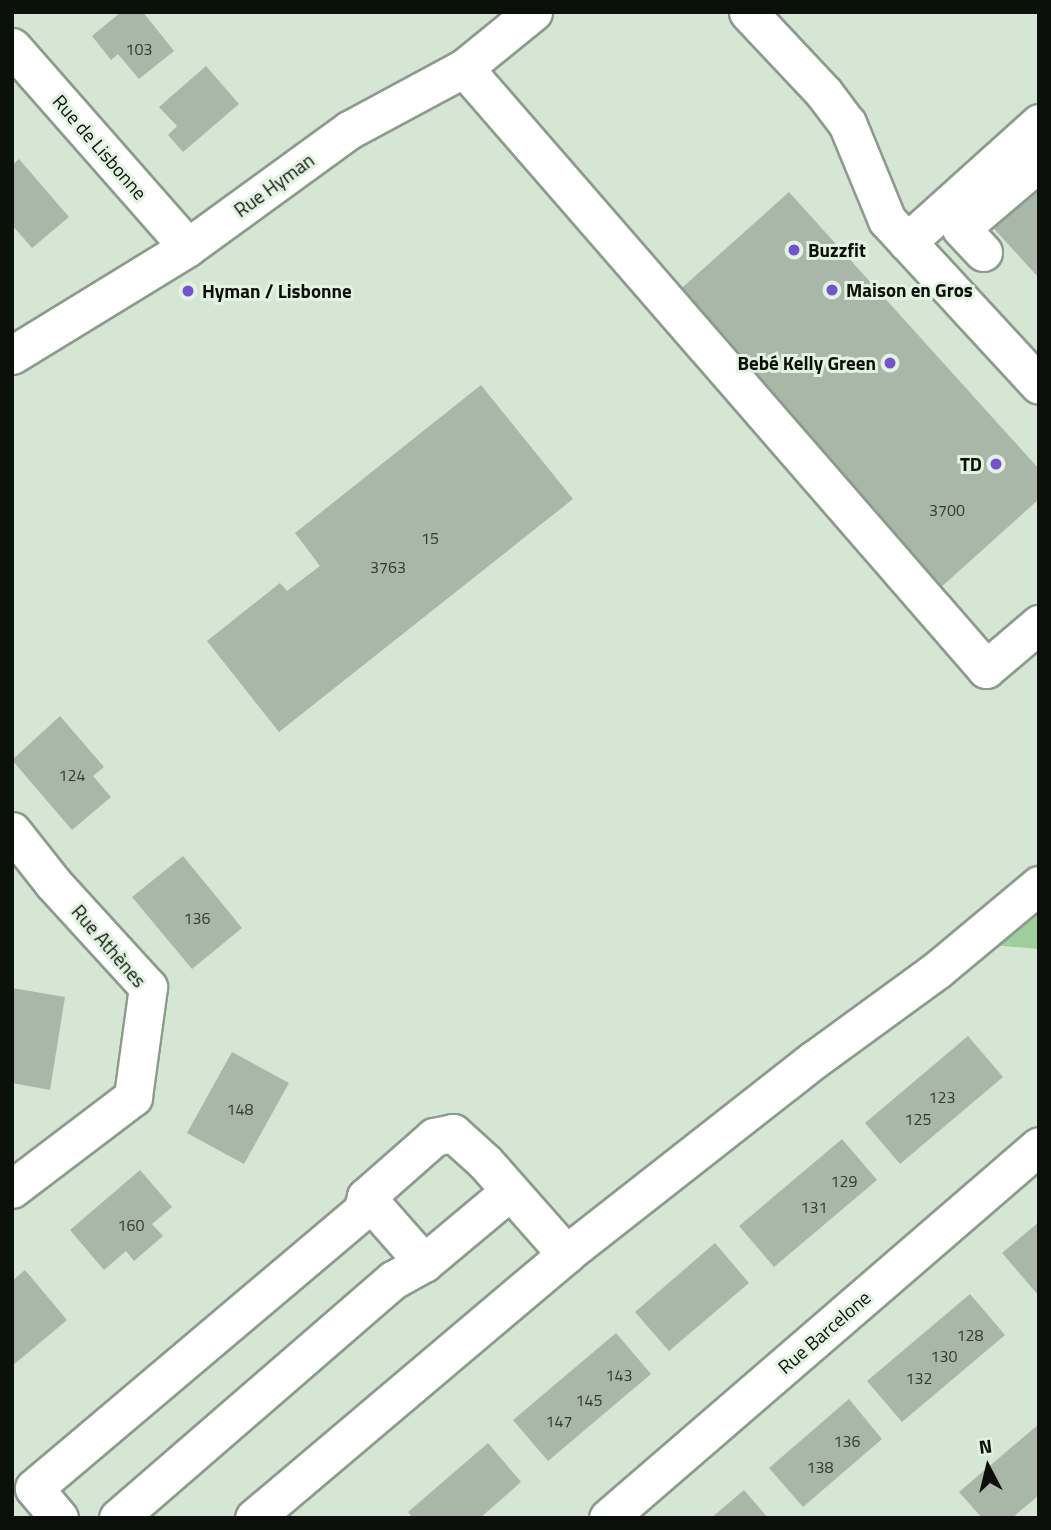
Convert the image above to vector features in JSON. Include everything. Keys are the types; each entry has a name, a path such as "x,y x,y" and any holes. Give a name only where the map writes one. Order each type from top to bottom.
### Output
{"street":[{"name":"Rue Hyman","path":"12,355 188,247 349,130 464,68 533,12"},
{"path":"748,12 824,93 846,124 861,151 878,204 887,220 1039,385"},
{"name":"Rue de Lisbonne","path":"12,47 188,247"},
{"path":"464,68 986,670 1039,624"},
{"path":"907,242 1039,123"},
{"path":"983,252 961,228 1039,162"},
{"name":"Rue Athènes","path":"12,831 53,883 148,988 133,1097 12,1189"},
{"path":"254,1518 566,1254 823,1053 937,970 1039,885"},
{"path":"59,1518 34,1488 362,1211 366,1197 433,1137 447,1132 460,1137 566,1254"},
{"name":"Rue Barcelone","path":"608,1518 1039,1146"},
{"path":"118,1518 393,1280 424,1263 510,1191"},
{"path":"366,1197 424,1263"}],"green space":[{"path":"1039,895 1039,949 990,945"}],"building":[{"path":"121,12 143,12 174,51 139,79 118,54 111,60 92,36"},
{"path":"206,66 239,104 183,152 168,135 177,126 159,107"},
{"path":"19,159 69,217 32,248 12,225 12,165"},
{"path":"1039,173 1039,278 986,220"},
{"path":"789,192 1039,469 1039,499 939,589 674,295"},
{"path":"481,385 573,499 279,732 207,641 280,583 287,591 320,566 295,533"},
{"path":"60,716 104,767 93,776 111,797 72,830 12,760"},
{"path":"183,856 242,928 192,969 132,897"},
{"path":"12,988 65,997 50,1090 12,1083"},
{"path":"968,1036 1003,1077 900,1164 865,1123"},
{"path":"232,1052 289,1083 244,1164 187,1133"},
{"path":"842,1139 877,1180 774,1267 739,1226"},
{"path":"140,1170 172,1207 152,1224 163,1236 134,1261 126,1251 104,1270 70,1230"},
{"path":"1039,1222 1039,1296 1002,1253"},
{"path":"715,1243 749,1283 669,1351 635,1312"},
{"path":"25,1270 67,1320 12,1366 12,1281"},
{"path":"970,1294 1005,1335 902,1422 867,1381"},
{"path":"616,1333 651,1374 548,1461 513,1420"},
{"path":"849,1399 882,1439 803,1507 769,1468"},
{"path":"1039,1424 1039,1495 1012,1518 982,1518 959,1492"},
{"path":"488,1443 521,1482 480,1518 413,1518 408,1512"},
{"path":"744,1490 768,1518 711,1518"}],"place":[{"name":"Buzzfit","path":"794,250"},
{"name":"Maison en Gros","path":"832,290"},
{"name":"Hyman / Lisbonne","path":"188,291"},
{"name":"Bebé Kelly Green","path":"890,363"},
{"name":"TD","path":"996,464"}]}
